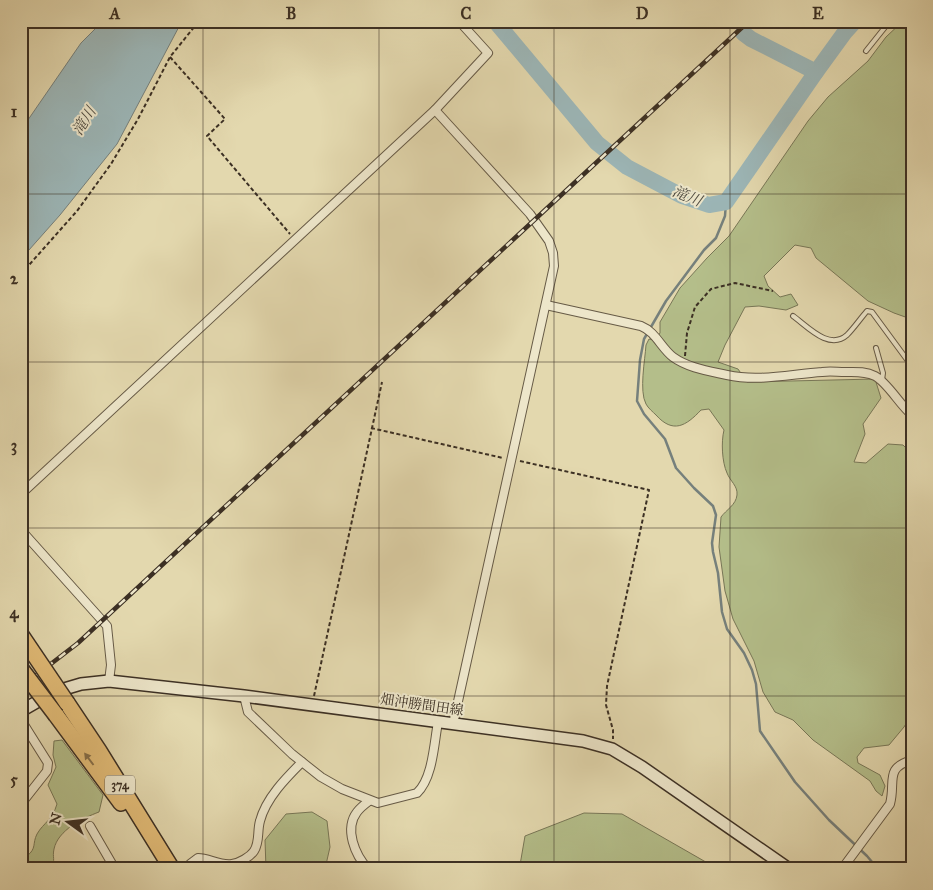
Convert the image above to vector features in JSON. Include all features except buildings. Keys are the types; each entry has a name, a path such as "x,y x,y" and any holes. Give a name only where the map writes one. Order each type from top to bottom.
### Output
{"highway":[{"name":"374","path":"21,635 99,751 171,869"},
{"path":"21,668 171,869"}],"main road":[{"name":"畑沖勝間田線","path":"21,711 54,692 81,684 109,681 244,696 583,741 612,749 642,767 789,869"}],"street":[{"path":"21,494 435,110 488,53 459,21"},
{"path":"435,110 530,214 550,241 554,266 452,724"},
{"path":"546,305 641,326 651,331 672,356 684,363 730,376 752,378 782,377 823,372 858,372 875,376 912,414"},
{"path":"21,530 108,626 111,665 109,681"},
{"path":"244,696 248,712 302,762 321,777 369,801 384,803 417,793 421,789 429,772 438,722"},
{"path":"21,720 48,763 48,771 21,804"},
{"path":"842,869 890,804 893,796 893,773 896,767 912,760"},
{"path":"193,869 190,864 198,858 234,864 248,857 258,843 260,820 266,806 302,762"},
{"path":"368,869 361,861 350,830 356,812 369,801"},
{"path":"90,826 115,869"}],"lane":[{"path":"866,51 890,21"},
{"path":"793,316 820,337 830,340 846,336 867,311 872,312 903,353 912,372"},
{"path":"876,348 883,373 882,382"}],"path":[{"path":"21,274 77,211 111,164 138,119 170,57 199,21"},
{"path":"170,57 225,119 207,136 295,240"},
{"path":"684,363 686,334 695,307 711,289 735,283 773,291"},
{"path":"313,705 382,382"},
{"path":"371,428 649,490 607,686 606,705 614,730 612,749"}],"green space":[{"path":"903,21 912,21 912,323 911,319 868,301 816,258 811,248 795,245 764,276 768,286 780,297 791,294 798,305 786,310 759,306 745,307 718,362 738,369 747,382 875,379 881,398 863,424 865,434 854,462 866,463 888,444 903,445 912,454 912,714 889,745 864,748 857,757 858,763 880,775 885,786 882,796 876,791 870,781 813,740 793,720 775,712 763,692 754,661 733,619 725,591 719,547 721,517 735,502 737,492 724,463 722,446 724,430 709,409 701,410 685,424 679,426 662,421 647,405 644,398 643,384 646,345 649,339 655,340 660,333 660,322 680,288 729,236 808,121 828,97 868,61 886,37"},
{"path":"62,740 103,795 99,812 79,821 60,836 54,849 51,869 21,869 21,856 27,856 32,851 37,834 53,814 57,804 48,785 56,767 53,755 54,741"},
{"path":"312,812 327,821 330,847 325,869 266,869 265,840 286,814"},
{"path":"584,813 622,814 718,869 521,869 525,836"}],"water":[{"path":"103,21 182,21 117,144 60,215 21,259 21,130 81,43"}],"waterway":[{"name":"滝川","path":"495,21 597,143 627,167 682,196 709,205 726,202 816,72 855,21"},
{"path":"743,33 751,39 816,72"},
{"path":"726,202 725,216 716,238 704,250 666,301 644,339 640,360 637,401 644,414 665,439 676,468 713,506 716,515 712,543 718,573 722,612 727,629 744,653 752,670 756,684 760,731 795,782 829,820 878,869"}],"railway":[{"path":"21,687 78,643 749,21"}]}
